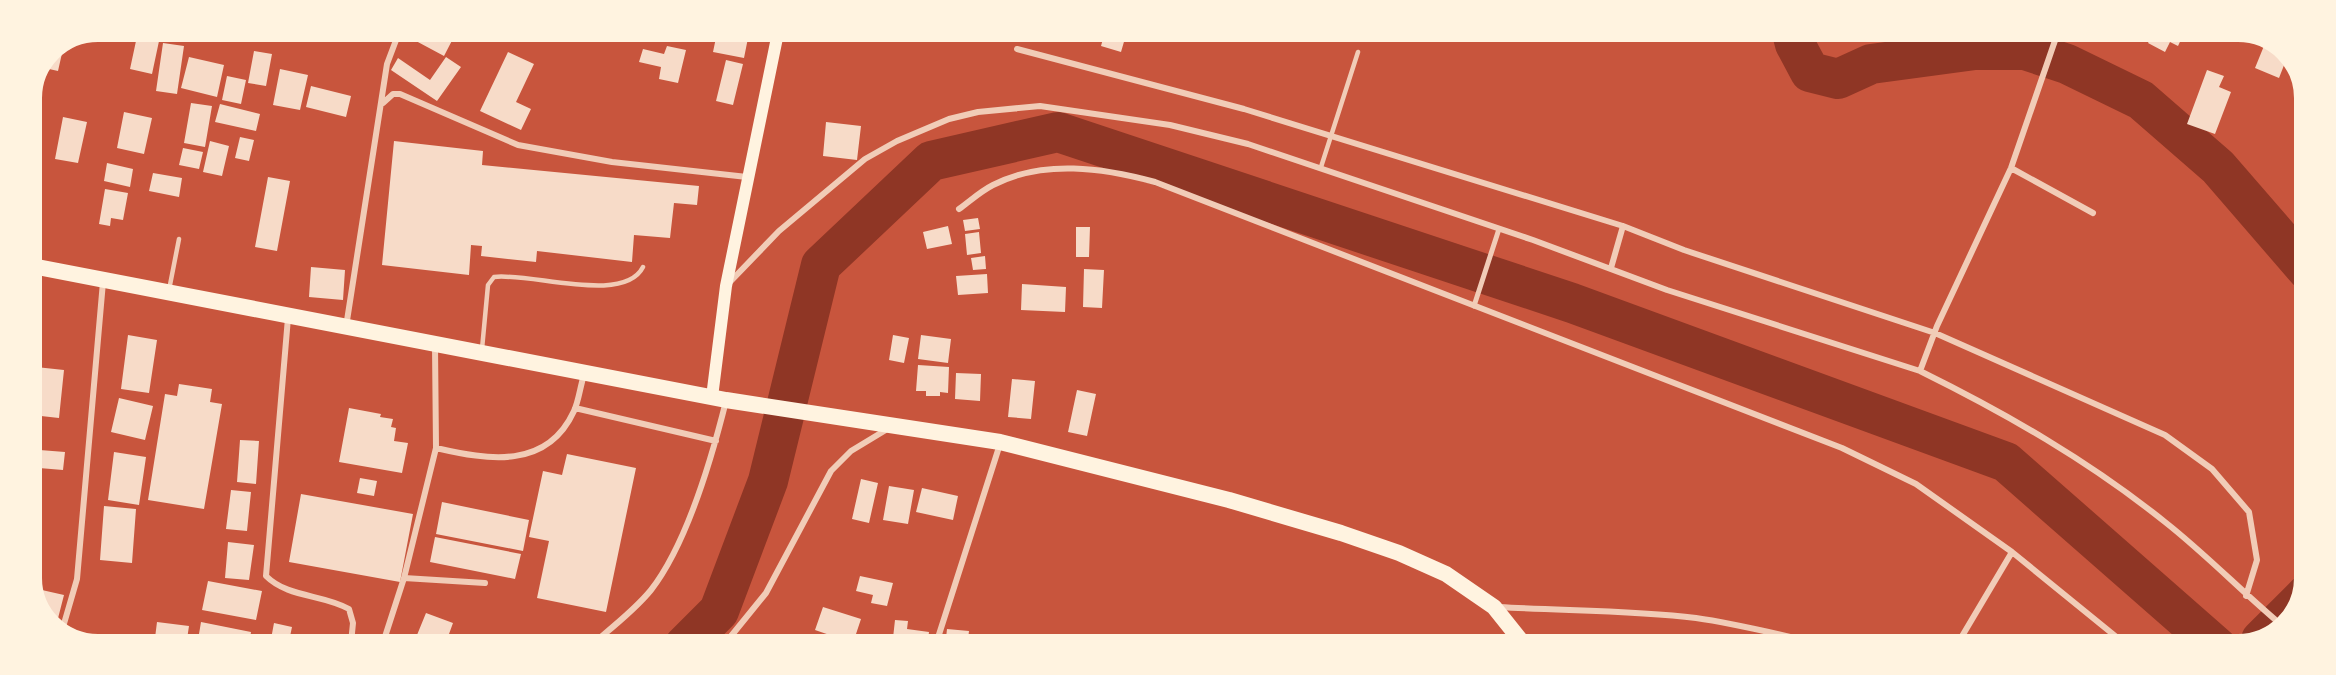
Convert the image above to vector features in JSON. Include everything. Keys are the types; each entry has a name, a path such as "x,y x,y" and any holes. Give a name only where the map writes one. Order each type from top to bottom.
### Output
{"highway":[{"path":"38,267 288,318 719,399 1000,442 1229,500 1341,533 1399,553 1446,574 1494,607 1519,638"}],"main road":[{"path":"719,399 726,286 777,38"}],"street":[{"path":"346,328 383,103 387,64 397,38"},
{"path":"1920,371 1936,329 2011,168 2057,38"},
{"path":"1017,49 1244,110 1623,226 1684,250 1936,329 2164,435 2212,469 2249,512 2257,560 2246,596"},
{"path":"383,103 393,94 400,94 421,101 475,129 518,145 542,150 612,162 747,177"},
{"path":"726,286 778,231 856,165 923,129 978,112 1040,106 1160,123 1248,144 1321,167 1611,268 1667,290 1920,371 1998,410 2068,451 2167,523 2278,622"},
{"path":"959,208 992,185 1015,176 1064,168 1123,173 1155,182 1842,448 1916,484 2012,552 2118,638"},
{"path":"2011,168 2093,213"},
{"path":"1611,268 1623,226"},
{"path":"1474,305 1499,230"},
{"path":"63,626 77,579 103,279"},
{"path":"288,318 266,576 290,590 334,602 349,609 353,623 352,638"},
{"path":"385,638 404,578 436,448 435,345"},
{"path":"436,448 479,458 509,458 528,453 560,433 575,408 584,372"},
{"path":"599,638 649,592 678,546 716,441 719,399"},
{"path":"575,408 716,441"},
{"path":"729,638 766,593 831,471 851,451 892,426"},
{"path":"938,638 1000,442"},
{"path":"1961,638 2012,552"},
{"path":"404,578 485,583"},
{"path":"1494,607 1616,611 1696,618 1763,629 1799,638"}],"lane":[{"path":"1321,167 1358,51"},
{"path":"168,292 179,239"},
{"path":"482,353 488,285 494,277 607,286 634,279 643,267"}],"building":[{"path":"137,38 160,38 152,74 130,69"},
{"path":"418,38 453,38 444,56 416,41"},
{"path":"716,38 748,38 744,58 713,52"},
{"path":"1103,38 1125,38 1121,52 1101,46"},
{"path":"2150,38 2182,38 2178,46 2170,42 2165,52 2148,43"},
{"path":"163,43 184,46 177,94 156,91"},
{"path":"2265,44 2286,61 2279,78 2255,68"},
{"path":"667,46 686,50 678,83 659,79 661,67 639,62 643,49 664,54"},
{"path":"63,49 58,71 46,68 55,55"},
{"path":"254,51 272,54 266,86 248,83"},
{"path":"508,52 534,64 516,102 531,109 521,130 480,111"},
{"path":"189,57 224,65 217,97 181,88"},
{"path":"446,57 461,67 437,101 391,70 398,58 430,80"},
{"path":"726,60 743,64 733,105 716,101"},
{"path":"280,69 308,75 300,110 273,105"},
{"path":"2207,70 2224,76 2219,87 2231,92 2215,134 2187,124"},
{"path":"227,76 246,80 241,104 222,100"},
{"path":"311,86 351,96 346,117 306,107"},
{"path":"191,103 212,106 205,147 184,143"},
{"path":"220,104 260,114 256,131 215,122"},
{"path":"124,112 152,118 144,154 117,148"},
{"path":"63,117 87,122 78,163 55,159"},
{"path":"826,122 861,126 857,160 823,156"},
{"path":"240,137 254,140 249,161 235,158"},
{"path":"210,141 229,146 222,176 203,172"},
{"path":"394,141 483,151 482,165 699,186 697,205 674,203 670,238 634,235 632,262 537,251 536,262 481,256 482,246 471,245 469,275 382,265"},
{"path":"183,148 203,152 199,169 179,165"},
{"path":"107,163 133,169 130,187 104,181"},
{"path":"153,173 182,178 179,197 149,191"},
{"path":"268,177 290,181 277,251 255,247"},
{"path":"105,189 128,193 123,220 111,218 110,226 99,224"},
{"path":"978,218 980,229 965,231 963,220"},
{"path":"948,226 952,244 927,249 923,232"},
{"path":"1076,227 1090,227 1089,257 1076,257"},
{"path":"979,232 981,253 967,255 965,234"},
{"path":"985,256 986,269 973,270 971,258"},
{"path":"311,267 345,270 343,300 309,297"},
{"path":"1084,269 1104,270 1102,308 1083,307"},
{"path":"987,274 988,293 958,295 956,276"},
{"path":"1022,284 1066,287 1065,312 1021,310"},
{"path":"128,335 157,340 149,393 121,389"},
{"path":"893,335 909,338 904,363 889,360"},
{"path":"921,335 951,339 948,363 918,359"},
{"path":"918,365 949,367 948,393 940,392 940,396 926,396 926,391 916,391"},
{"path":"38,367 64,370 59,418 38,416"},
{"path":"956,373 981,374 980,401 955,399"},
{"path":"1012,379 1035,381 1031,419 1008,417"},
{"path":"179,384 212,389 210,402 222,404 204,509 148,500 165,394 177,396"},
{"path":"1077,390 1096,394 1087,436 1068,432"},
{"path":"119,398 153,406 145,440 111,432"},
{"path":"349,408 381,414 380,417 393,419 391,427 396,428 394,441 408,443 402,473 339,462"},
{"path":"240,440 259,441 256,484 237,482"},
{"path":"38,450 65,452 63,470 38,468"},
{"path":"114,452 146,457 139,505 108,500"},
{"path":"567,454 636,468 606,612 537,598 549,541 529,537 543,471 562,475"},
{"path":"360,478 377,481 374,496 357,493"},
{"path":"861,479 878,483 869,523 852,519"},
{"path":"889,486 914,490 908,524 883,520"},
{"path":"922,488 958,496 953,520 916,512"},
{"path":"231,490 251,492 247,531 226,529"},
{"path":"301,494 413,514 400,582 289,562"},
{"path":"442,502 529,520 523,551 436,534"},
{"path":"104,506 136,509 132,563 100,560"},
{"path":"435,537 521,554 515,579 430,562"},
{"path":"228,542 254,545 249,580 225,578"},
{"path":"860,576 893,583 887,606 871,603 873,595 856,591"},
{"path":"208,581 262,591 256,620 202,610"},
{"path":"39,589 64,595 57,622 48,611"},
{"path":"823,607 861,619 855,638 838,638 815,630"},
{"path":"426,613 453,623 448,638 421,638 417,635"},
{"path":"895,620 908,621 907,629 929,632 928,638 893,638"},
{"path":"157,622 189,626 187,638 155,638"},
{"path":"201,622 251,632 250,638 198,638"},
{"path":"274,623 292,627 290,638 271,638"},
{"path":"947,629 969,631 968,638 946,638"}],"waterway":[{"path":"1793,38 1810,72 1838,79 1871,64 1975,50 2025,50 2067,64 2141,100 2218,167 2298,259"},
{"path":"692,638 719,611 768,481 821,265 931,161 1058,132 1572,303 2006,462 2207,638"}]}
